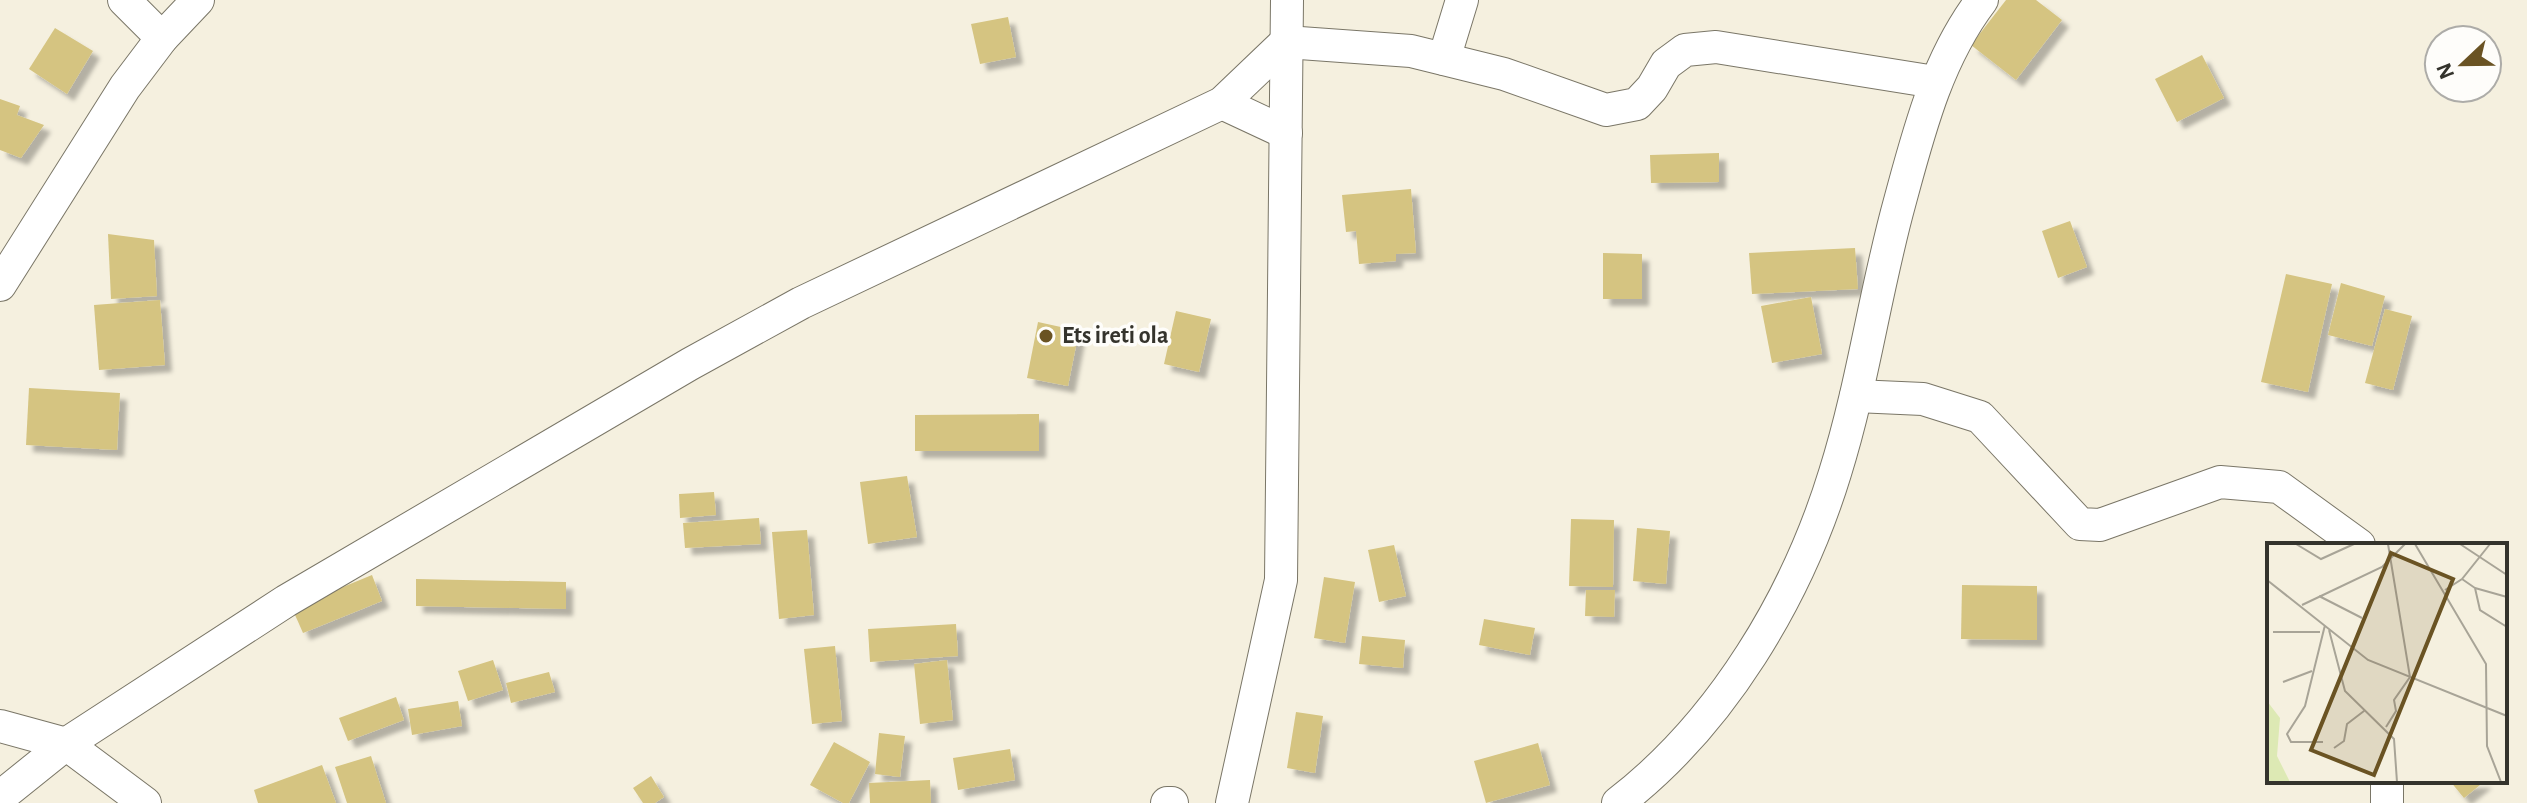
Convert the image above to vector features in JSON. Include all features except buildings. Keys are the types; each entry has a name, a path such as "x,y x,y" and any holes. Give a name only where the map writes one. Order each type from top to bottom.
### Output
{"street":[{"path":"124,0 162,38"},
{"path":"0,285 125,87 162,38 198,0"},
{"path":"1232,803 1281,580 1287,0"},
{"path":"1444,59 1462,0"},
{"path":"1618,803 1691,735 1727,692 1789,588 1835,475 1856,396 1884,259 1935,82 1970,15 1982,0"},
{"path":"0,797 66,744 286,601 690,364 801,303 1222,103 1286,42 1411,51 1504,74 1606,110 1637,104 1652,88 1666,64 1685,50 1716,47 1935,82"},
{"path":"1222,103 1286,133"},
{"path":"1856,396 1923,399 1980,417 2080,524 2100,525 2220,482 2279,487 2356,543"},
{"path":"0,726 66,744 145,803"}],"place":[{"name":"Ets ireti ola","path":"1046,336"}]}
